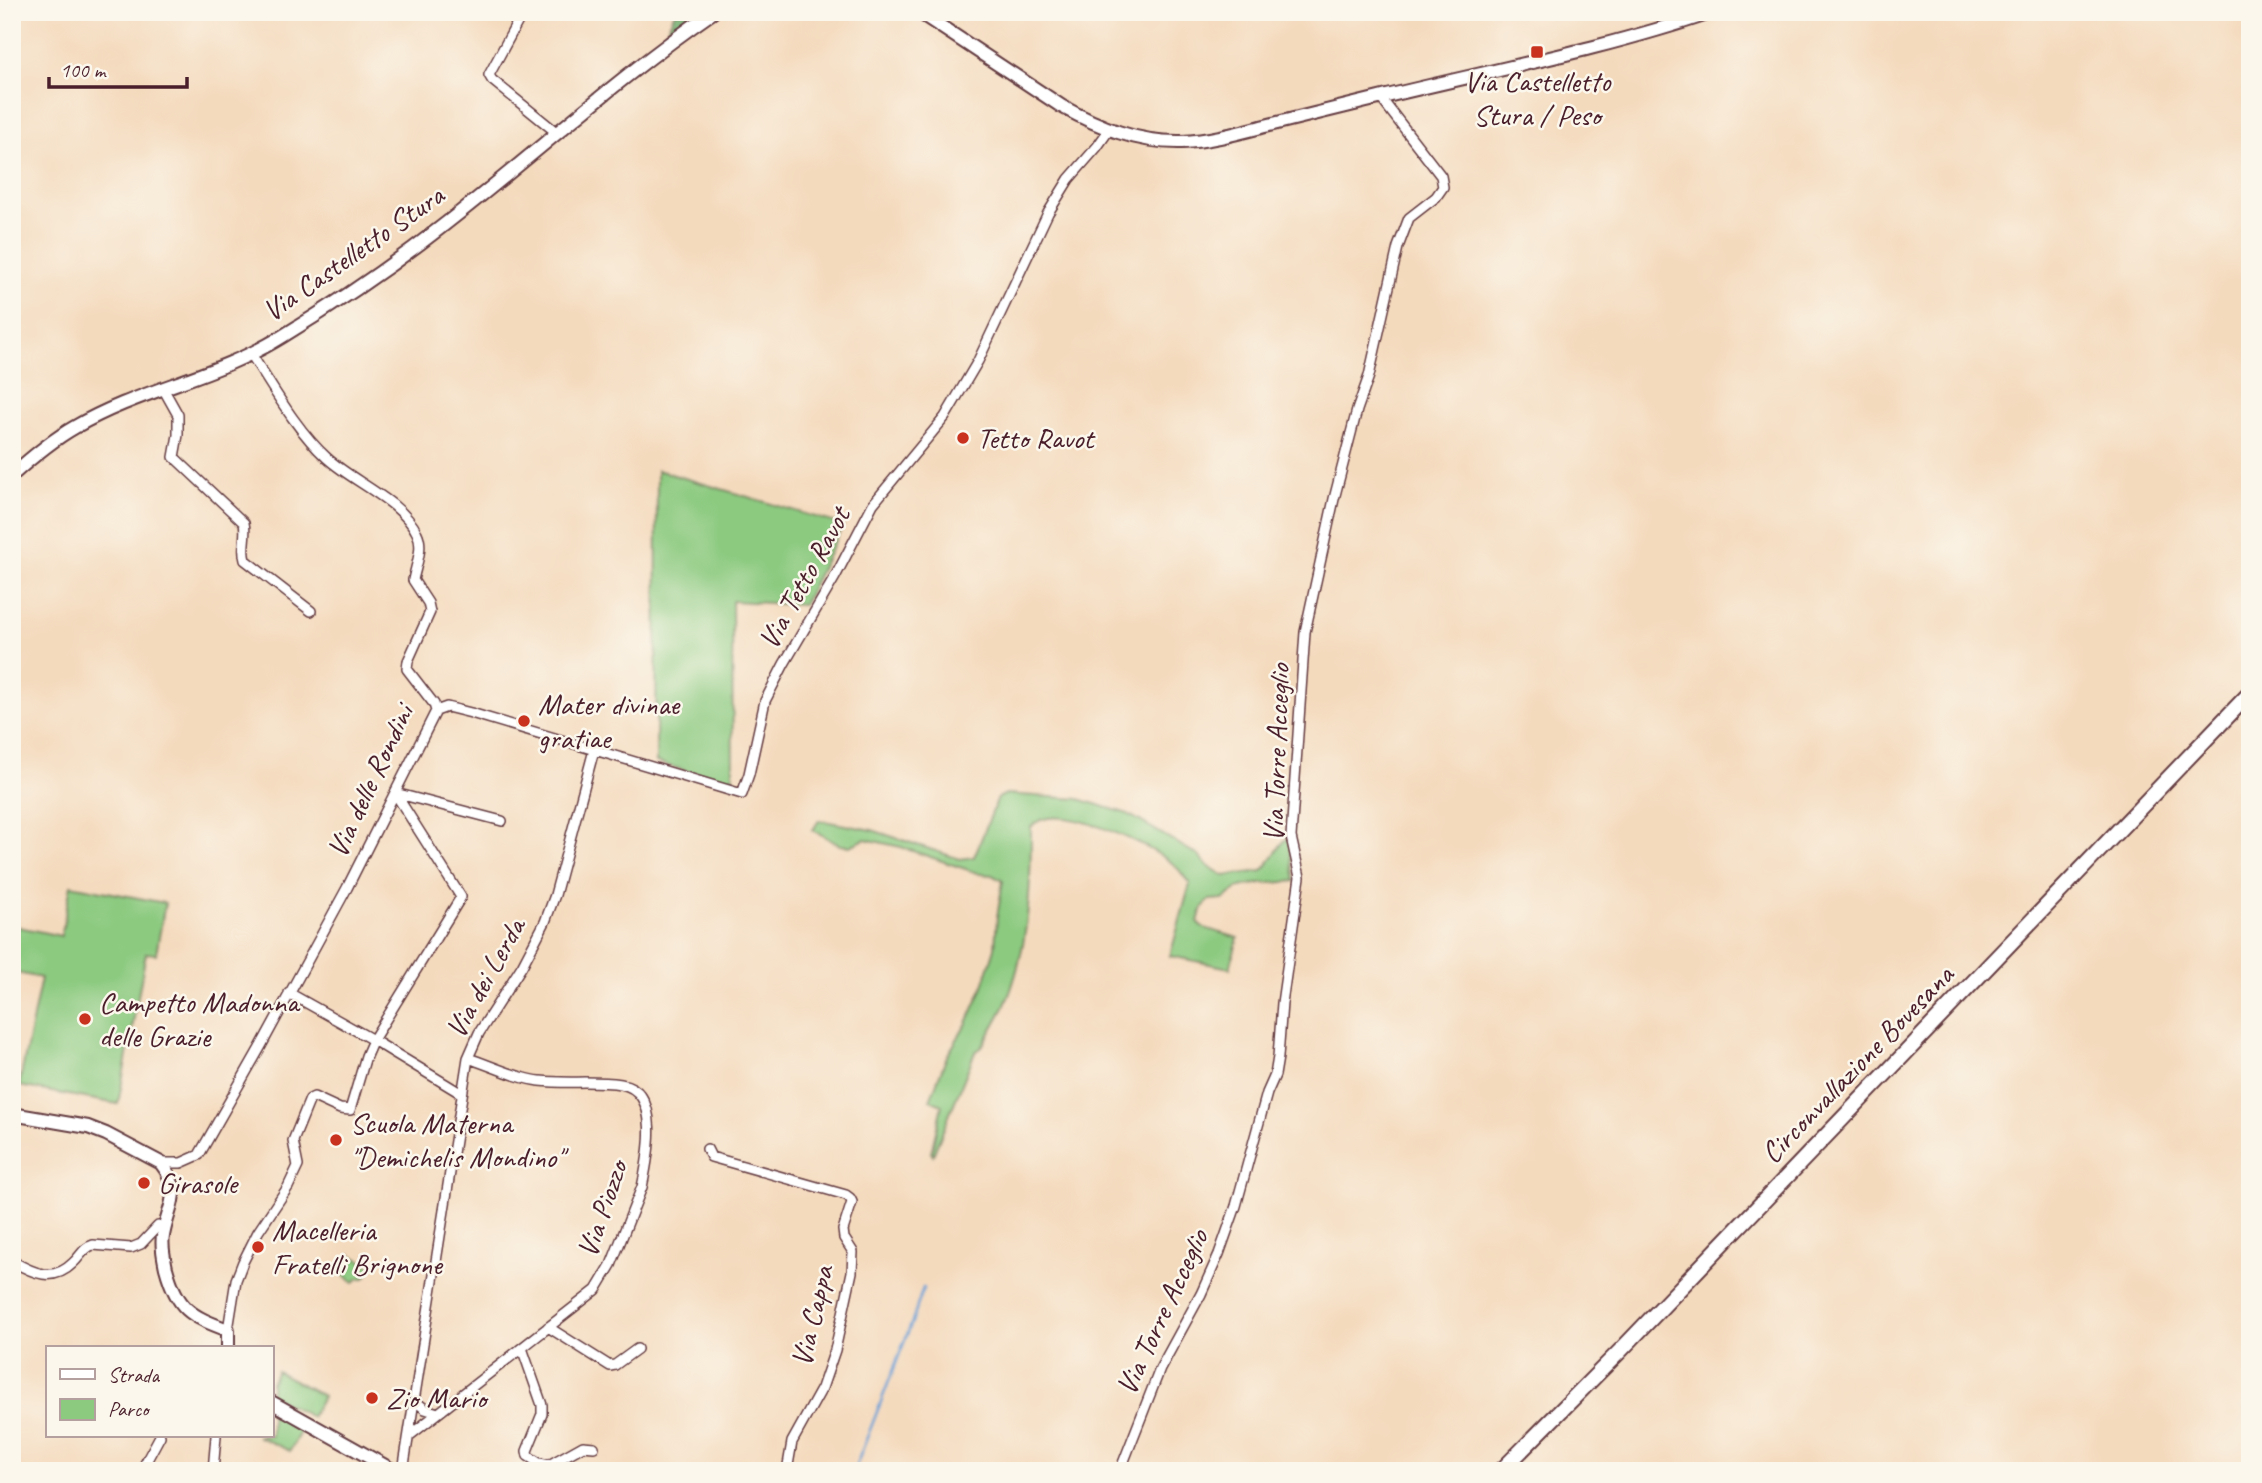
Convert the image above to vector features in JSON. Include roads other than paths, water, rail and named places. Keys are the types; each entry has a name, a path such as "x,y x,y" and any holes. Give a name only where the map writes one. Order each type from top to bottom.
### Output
{"main road":[{"name":"Circonvallazione Bovesana","path":"1501,1471 1620,1351 2250,693"}],"street":[{"path":"523,12 489,75 556,132"},
{"name":"Via Castelletto Stura","path":"12,475 56,439 77,426 251,354 291,331 404,254 632,70 713,12"},
{"path":"919,12 1061,106 1109,130 1153,141 1184,142 1247,131 1594,46 1713,12"},
{"name":"Via Torre Acceglio","path":"1120,1471 1160,1369 1201,1294 1219,1254 1275,1075 1300,877 1292,837 1305,632 1322,549 1357,410 1369,376 1398,247 1409,218 1436,197 1443,187 1441,176 1380,97"},
{"name":"Via Tetto Ravot","path":"436,711 447,707 738,794 744,792 765,701 784,664 835,577 873,504 945,417 978,361 1048,213 1069,179 1109,130"},
{"name":"Via delle Rondini","path":"161,1163 181,1163 199,1155 347,888 436,711 434,704 407,669 430,612 428,603 413,580 420,549 417,532 397,509 315,447 251,354"},
{"path":"164,390 178,415 174,457 244,523 246,530 243,552 246,560 311,611"},
{"name":"Via dei Lerda","path":"409,1436 468,1058 479,1033 522,966 545,922 555,895 594,750"},
{"path":"395,793 502,821"},
{"path":"228,1346 236,1280 246,1254 298,1166 293,1141 310,1099 314,1097 340,1109 350,1110 373,1040 461,897 395,793"},
{"path":"289,993 462,1094"},
{"name":"Via Piozzo","path":"409,1436 596,1290 611,1265 642,1187 650,1118 642,1096 620,1084 538,1081 468,1058"},
{"path":"12,1114 88,1127 107,1134 161,1163 174,1190 162,1240 164,1261 176,1297 192,1315 228,1329"},
{"name":"Via Cappa","path":"707,1149 711,1157 846,1195 852,1202 843,1230 844,1238 853,1252 852,1272 835,1350 822,1388 792,1442 787,1471"},
{"path":"12,1261 32,1273 61,1272 87,1247 93,1245 131,1248 141,1244 158,1226 165,1226"},
{"path":"548,1327 610,1366 637,1349"},
{"path":"522,1348 542,1405 542,1414 527,1451 528,1456 539,1463 549,1465 583,1446 594,1447"},
{"path":"415,1401 425,1409 438,1413"},
{"path":"273,1403 394,1471"},
{"path":"404,1471 409,1436"},
{"path":"141,1471 159,1438"},
{"path":"213,1471 216,1438"}],"waterway":[{"path":"854,1471 923,1288"}],"place":[{"name":"Via Castelletto Stura / Peso","path":"1537,52"},
{"name":"Tetto Ravot","path":"963,438"},
{"name":"Mater divinae gratiae","path":"524,721"},
{"name":"Campetto Madonna delle Grazie","path":"85,1019"},
{"name":"Scuola Materna \"Demichelis Mondino\"","path":"336,1140"},
{"name":"Girasole","path":"144,1183"},
{"name":"Macelleria Fratelli Brignone","path":"258,1247"},
{"name":"Zio Mario","path":"372,1398"}]}
